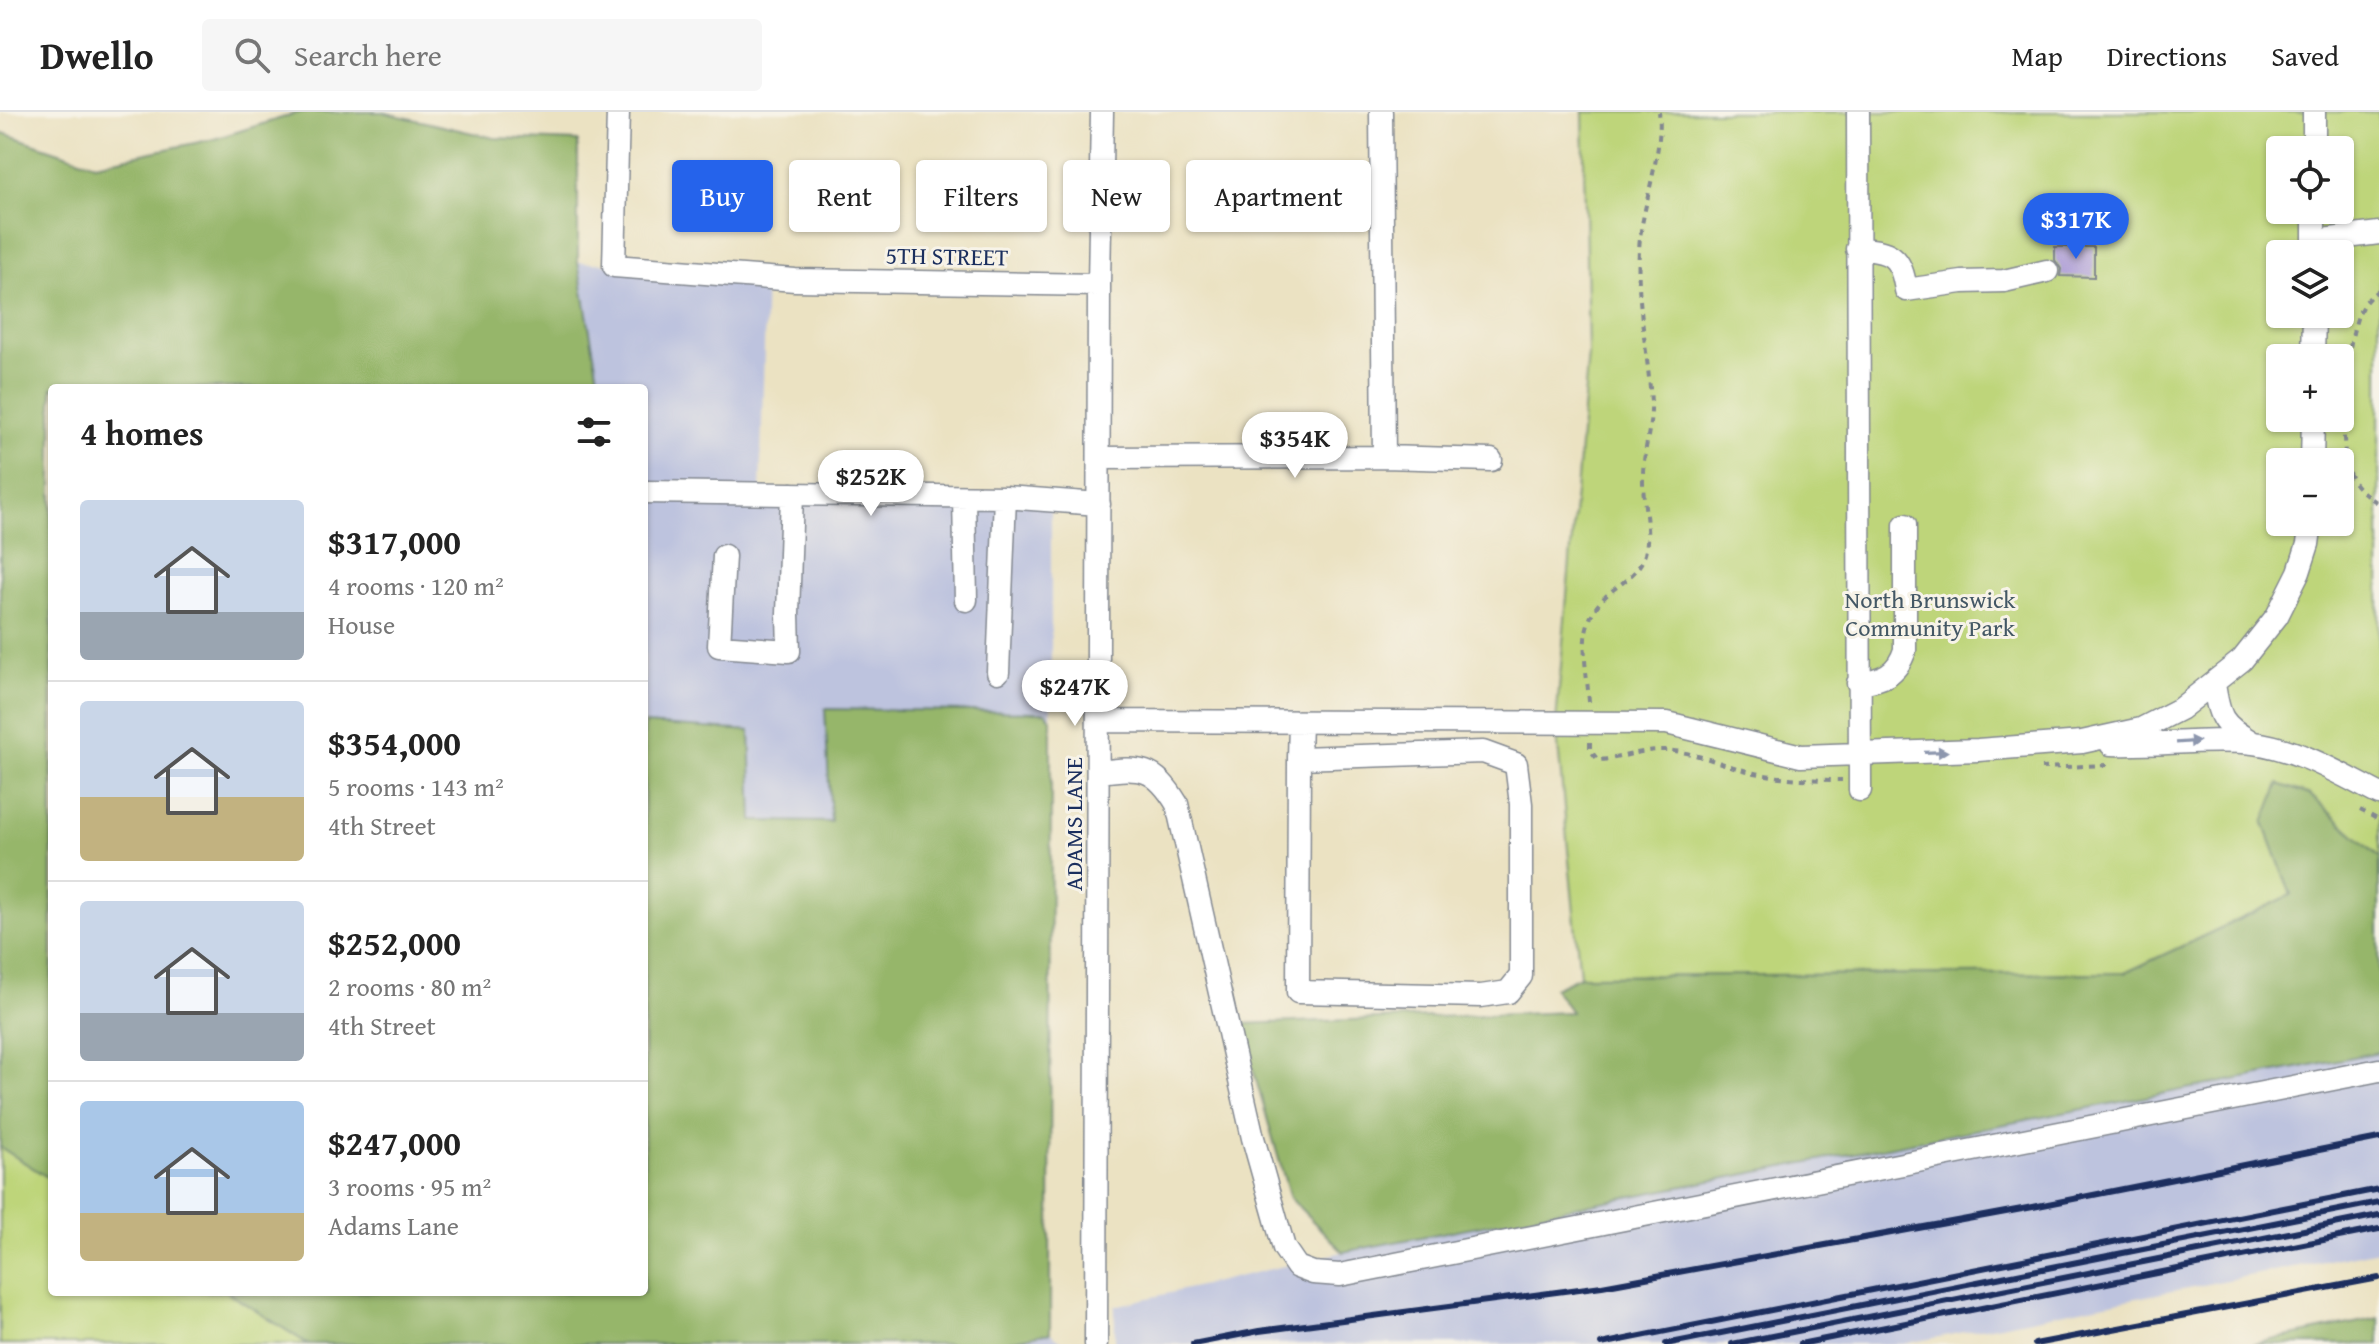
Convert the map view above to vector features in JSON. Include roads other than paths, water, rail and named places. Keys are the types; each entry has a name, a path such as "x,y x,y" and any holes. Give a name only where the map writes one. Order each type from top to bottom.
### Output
{"street":[{"name":"5TH STREET","path":"618,112 614,266 795,280 1099,285"},
{"name":"ADAMS LANE","path":"1096,1344 1102,112"},
{"path":"1381,112 1384,457"},
{"path":"1851,785 1858,755 1858,112"},
{"path":"2314,112 2314,136"},
{"path":"2344,240 2375,233"},
{"path":"1857,249 1884,251 1893,256 1900,265 1906,290 1962,282 2004,281 2047,271"},
{"path":"1099,458 1384,457 1491,460"},
{"path":"648,492 1005,497 1099,504"},
{"path":"724,556 719,646 789,651 792,494"},
{"path":"964,497 966,600"},
{"path":"998,672 1005,497"},
{"path":"1858,683 1886,677 1901,661 1905,650 1905,525"},
{"path":"2082,742 2141,729 2180,709 2242,660 2277,616 2299,572 2309,536"},
{"path":"2214,684 2218,714 2229,729 2255,743"},
{"path":"1098,721 1667,723 1801,756 2082,742 2141,745 2208,741 2255,743 2280,749 2379,794"},
{"path":"1299,758 1483,752 1516,764 1521,804 1521,976 1508,992 1481,996 1298,992 1299,758 1300,722"},
{"path":"1099,772 1133,768 1150,772 1165,784 1177,804 1253,1138 1284,1248 1297,1267 1313,1273 1340,1275 2379,1070"}],"railway":[{"path":"1193,1344 1259,1331 1602,1286 2033,1207 2379,1138"},
{"path":"1601,1344 2379,1189"},
{"path":"1666,1344 2379,1202"},
{"path":"1732,1344 2379,1215"},
{"path":"1800,1344 2379,1229"},
{"path":"2035,1344 2379,1278"}],"park label":[{"name":"North Brunswick Community Park","path":"1930,613"}]}
